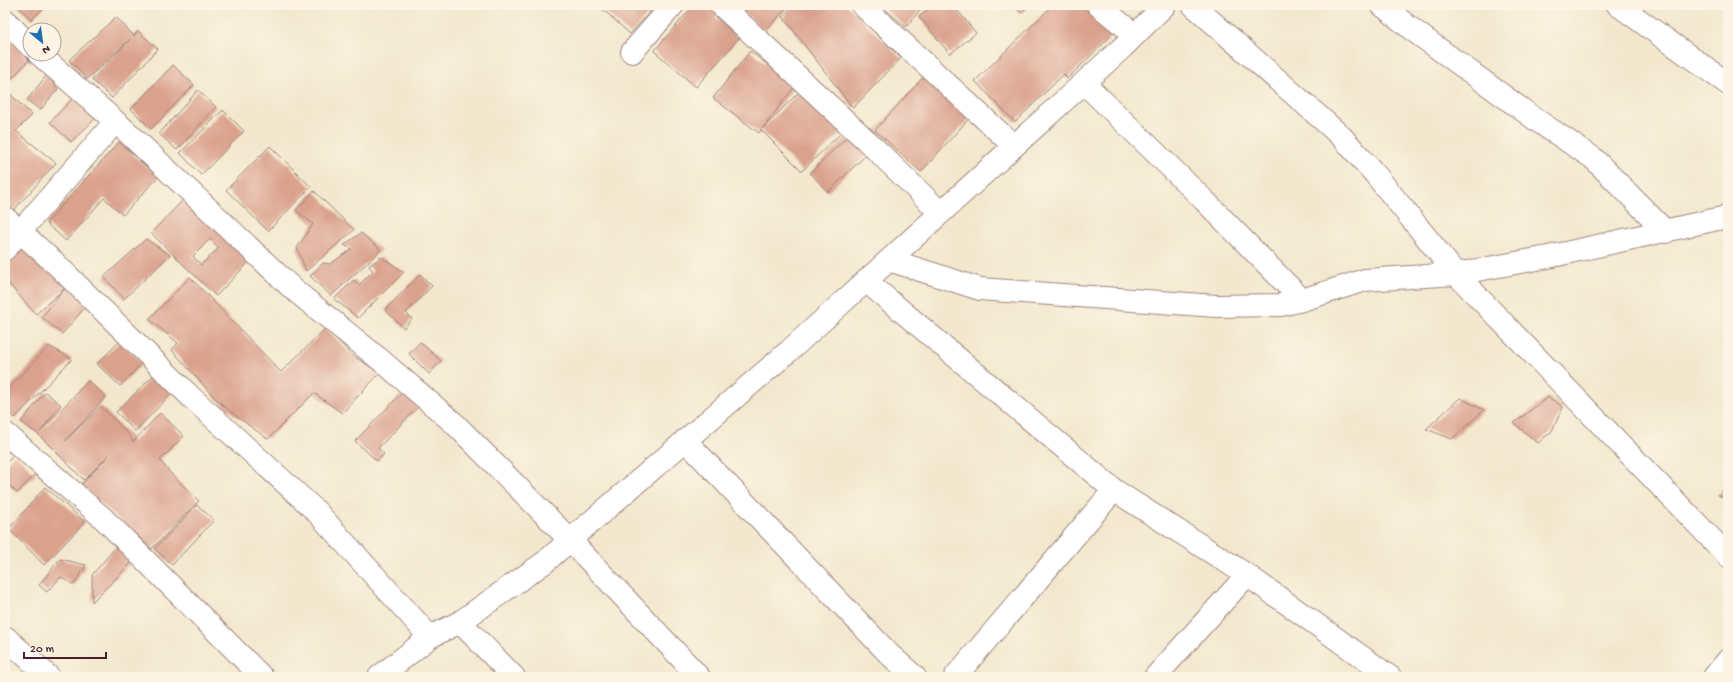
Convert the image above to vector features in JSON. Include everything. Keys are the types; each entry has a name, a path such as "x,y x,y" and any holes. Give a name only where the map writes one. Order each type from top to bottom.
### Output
{"street":[{"path":"632,52 673,5"},
{"path":"721,5 866,140 941,213"},
{"path":"862,5 1014,146"},
{"path":"1098,5 1135,36"},
{"path":"379,677 430,637 460,622 544,562 570,540 789,351 1084,83 1135,36 1165,5"},
{"path":"1193,5 1342,137 1375,174 1456,274 1728,556"},
{"path":"1382,5 1410,28 1535,119 1593,158 1666,232"},
{"path":"1618,5 1728,84"},
{"path":"5,20 22,38"},
{"path":"48,62 115,122 293,290 383,362 455,424 570,540 699,677"},
{"path":"1084,83 1204,200 1302,300"},
{"path":"5,248 21,232 115,122"},
{"path":"889,260 980,289 1216,306 1281,305 1365,280 1456,274 1666,232 1728,215"},
{"path":"5,218 56,264 192,398 316,511 430,637"},
{"path":"866,281 1114,490 1247,575 1390,677"},
{"path":"5,433 104,519 262,677"},
{"path":"685,440 890,655 915,677"},
{"path":"955,677 1114,490"},
{"path":"1155,677 1247,575"},
{"path":"460,622 514,677"},
{"path":"5,636 49,677"},
{"path":"1714,677 1728,660"}],"building":[{"path":"17,5 47,5 31,20"},
{"path":"598,5 656,5 630,34"},
{"path":"694,5 709,5 719,13 715,17 739,38 696,87 654,51"},
{"path":"752,5 790,5 765,31 744,12"},
{"path":"794,5 847,5 901,58 853,108 783,17"},
{"path":"880,5 924,5 906,27"},
{"path":"933,5 953,5 976,33 950,54 919,17"},
{"path":"1013,5 1030,5 1021,13"},
{"path":"1053,5 1087,5 1114,33 1067,79 1064,74 1015,122 975,81"},
{"path":"116,17 134,36 138,31 158,49 112,98 92,80 130,39 87,79 69,60"},
{"path":"5,35 22,53 22,62 27,62 5,86"},
{"path":"750,51 795,86 759,133 713,98"},
{"path":"173,65 194,85 151,129 131,109"},
{"path":"927,73 973,114 921,172 875,130"},
{"path":"47,75 58,89 40,110 27,100"},
{"path":"5,89 32,115 16,131 56,163 14,210 5,203 5,131 10,126 5,121"},
{"path":"802,89 843,131 802,171 761,130"},
{"path":"198,90 216,107 177,150 159,134"},
{"path":"73,98 96,118 71,142 50,122"},
{"path":"223,110 244,131 201,175 180,153"},
{"path":"852,132 870,151 828,192 810,173"},
{"path":"119,142 158,177 123,215 104,198 66,241 46,223"},
{"path":"270,146 311,187 268,231 226,190"},
{"path":"314,191 354,230 306,271 297,248 313,224 296,210"},
{"path":"186,197 252,259 216,296 151,233","holes":["210,239 219,248 201,265 193,256"]},
{"path":"361,233 381,250 331,296 310,276 323,263 330,264 352,249 344,245"},
{"path":"146,239 170,255 124,299 104,277"},
{"path":"27,243 88,304 62,334 42,317 66,287 36,314 5,280 5,263"},
{"path":"381,257 404,272 358,318 334,299 354,280 359,285 373,271 369,266"},
{"path":"420,274 432,286 406,313 412,319 404,328 385,310"},
{"path":"190,277 281,372 326,328 352,355 380,373 342,413 314,393 268,439 236,416 214,397 172,350 178,343 149,319"},
{"path":"120,341 143,363 120,386 97,364"},
{"path":"420,342 441,361 429,374 409,354"},
{"path":"49,346 72,359 15,418 5,408 5,392"},
{"path":"156,373 174,391 135,431 116,412"},
{"path":"88,381 106,397 65,441 101,406 129,435 133,442 160,413 184,436 160,460 171,474 199,501 152,549 81,485 109,455 84,480 38,434 21,422 45,392 61,405 40,432"},
{"path":"404,391 419,406 378,448 384,454 377,461 355,441"},
{"path":"1548,397 1563,407 1552,431 1538,443 1514,423"},
{"path":"1460,398 1484,410 1452,439 1426,429"},
{"path":"5,447 9,451 5,456"},
{"path":"15,454 36,474 17,493 5,481 5,464"},
{"path":"1728,486 1728,500 1718,495"},
{"path":"45,487 85,522 44,565 9,529"},
{"path":"197,505 214,520 172,565 155,549"},
{"path":"116,547 132,562 92,602 92,575"},
{"path":"60,559 86,565 74,585 61,577 47,592 39,585"}]}
